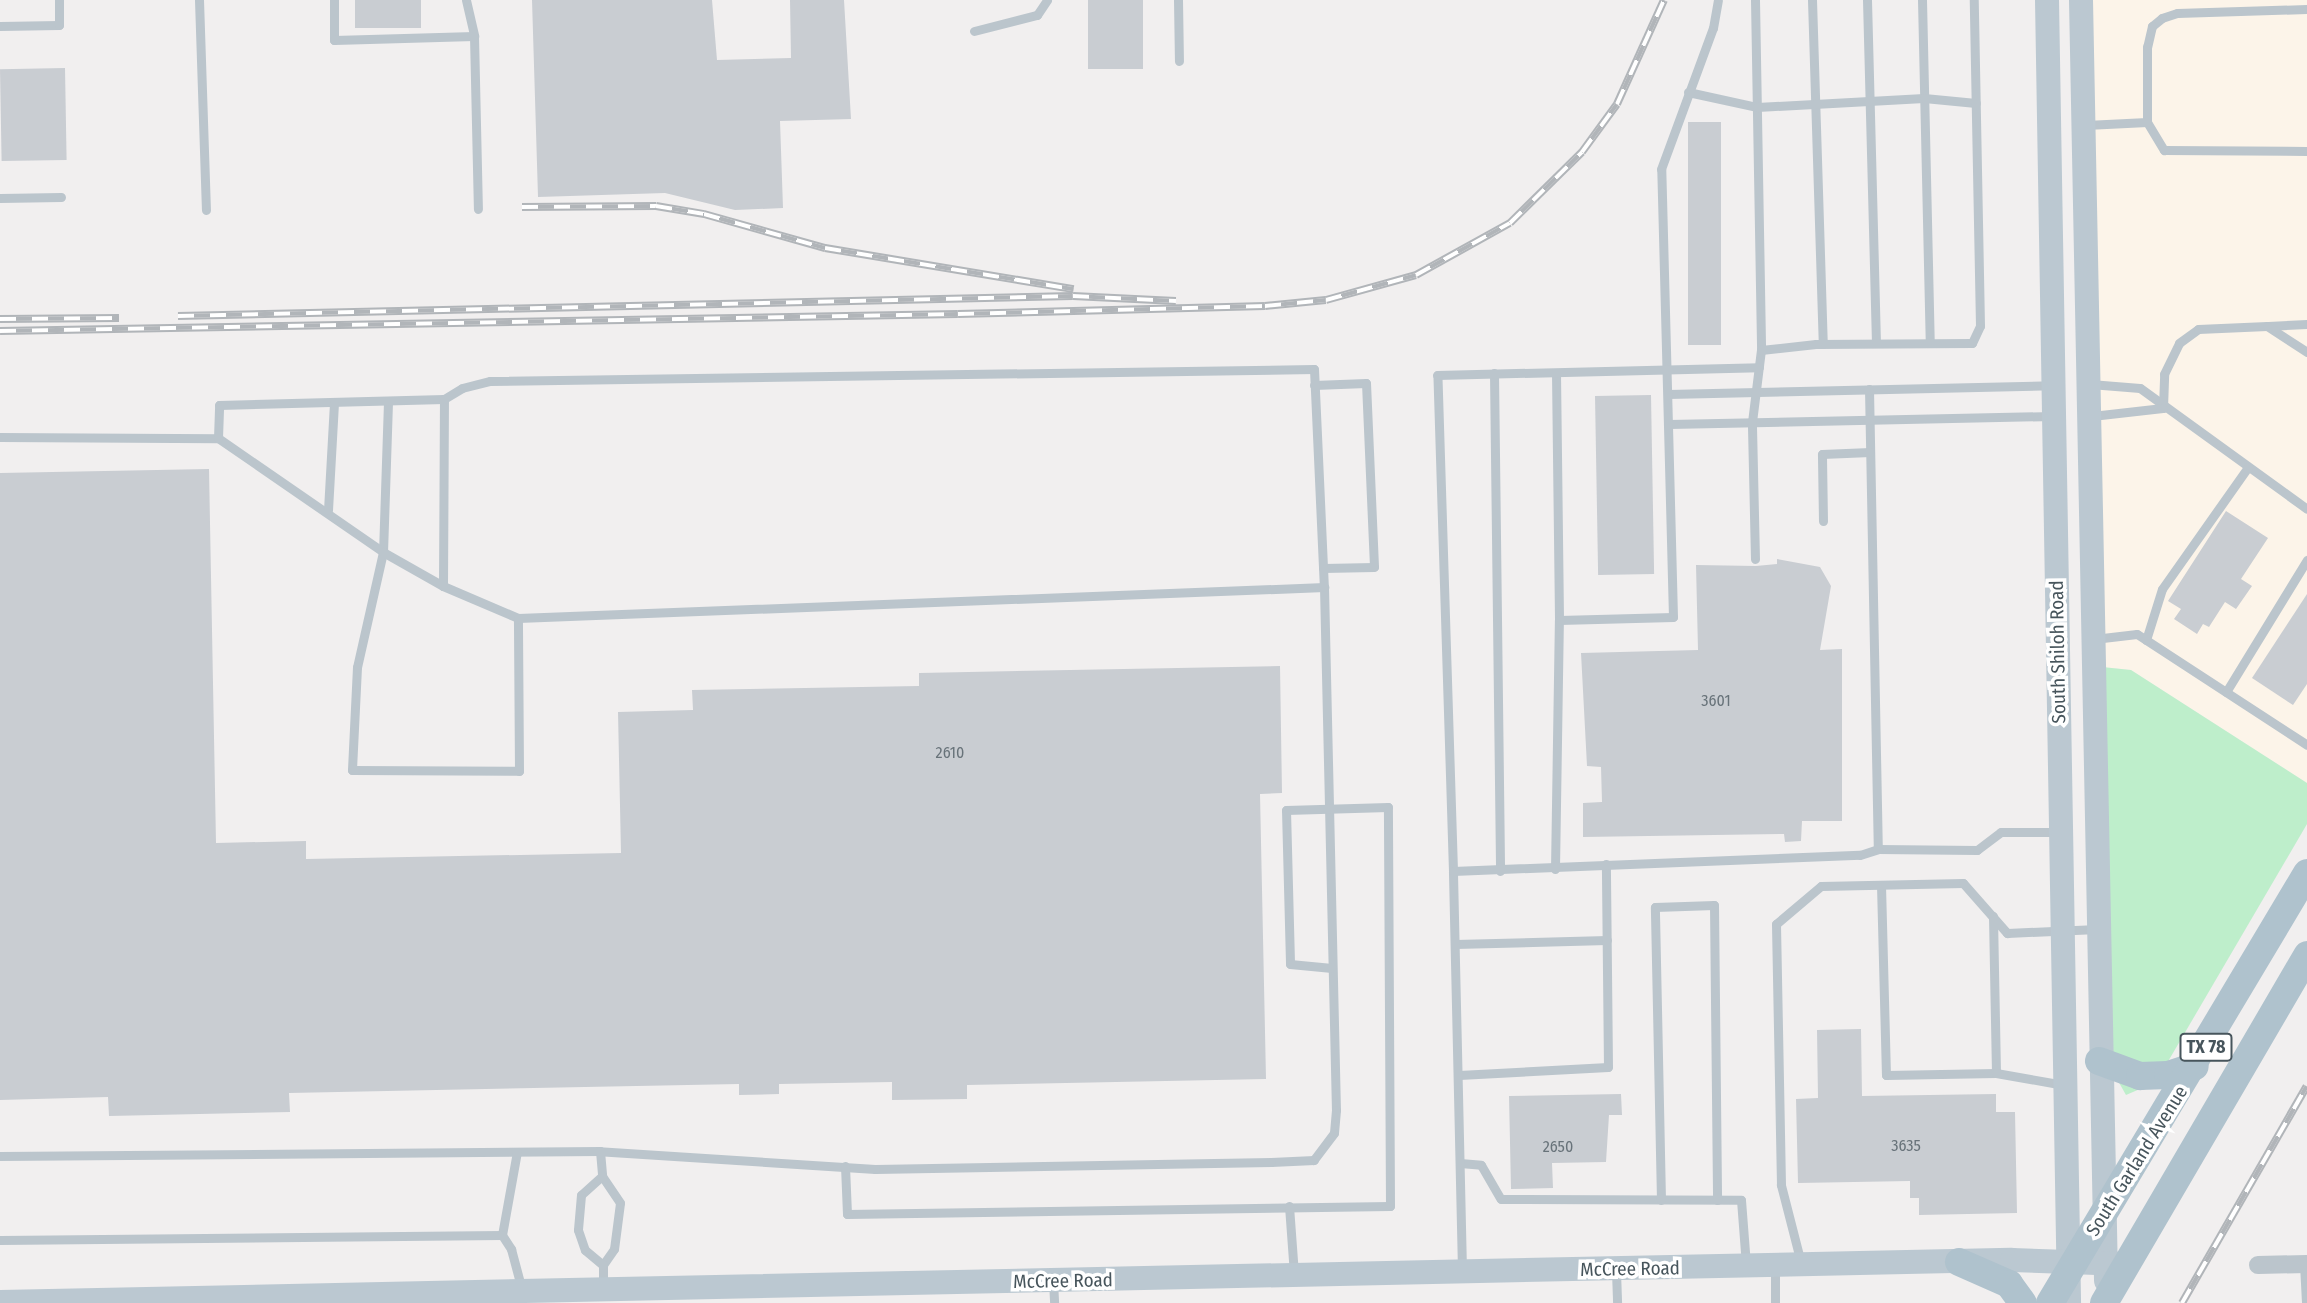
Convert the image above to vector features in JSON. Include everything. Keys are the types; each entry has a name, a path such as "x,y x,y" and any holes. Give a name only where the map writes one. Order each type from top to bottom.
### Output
{"main road":[{"name":"South Shiloh Road","path":"2047,0 2061,832 2072,1265 2070,1303"},
{"name":"South Shiloh Road","path":"2081,0 2103,1219 2116,1264"},
{"path":"2054,385 2088,384"},
{"path":"2054,416 2088,416"},
{"name":"South Garland Avenue","path":"2050,1303 2195,1066 2307,873"},
{"name":"South Garland Avenue","path":"2105,1302 2116,1264 2307,955"},
{"path":"2099,1061 2140,1076 2168,1075 2195,1066"},
{"name":"McCree Road","path":"0,1301 523,1298 603,1291 1054,1292 1294,1276 2043,1260 2072,1265 2116,1264"},
{"path":"1959,1262 2009,1284 2022,1303"}],"street":[{"path":"2258,1265 2306,1264"}],"lane":[{"path":"0,26 59,25 59,0"},
{"path":"199,0 206,210"},
{"path":"334,0 334,40 474,36"},
{"path":"466,0 474,36 478,209"},
{"path":"974,31 1037,15 1047,0"},
{"path":"1178,0 1179,61"},
{"path":"1559,620 1673,617 1661,169 1713,28 1718,0"},
{"path":"1755,0 1761,350 1752,422 1755,559"},
{"path":"1812,0 1823,344"},
{"path":"1867,0 1877,343"},
{"path":"1922,0 1930,344"},
{"path":"1761,350 1823,344 1972,343 1980,326 1974,0"},
{"path":"2307,9 2177,13 2162,18 2152,26 2147,47 2147,122 2164,150 2307,151"},
{"path":"1688,92 1757,107 1924,98 1976,103"},
{"path":"2084,125 2147,122"},
{"path":"0,198 61,197"},
{"path":"2163,408 2164,374 2179,343 2198,329 2307,324"},
{"path":"2267,326 2307,352"},
{"path":"1462,1272 1459,1075 1437,375 1759,367"},
{"path":"0,1156 600,1151 845,1166 1314,1160 1334,1133 1336,1110 1324,587 1314,369 490,381 462,388 444,399 219,405 218,438"},
{"path":"1494,373 1500,871"},
{"path":"1555,869 1559,620 1556,373"},
{"path":"1314,385 1366,383 1374,567 1323,568"},
{"path":"2088,384 2140,388 2163,408 2307,509"},
{"path":"1668,394 2054,385"},
{"path":"1869,389 1878,849"},
{"path":"443,586 444,399"},
{"path":"328,510 334,402"},
{"path":"388,402 383,552 358,667 352,770 519,771 518,618"},
{"path":"2088,416 2143,414 2163,408"},
{"path":"1669,424 2054,416"},
{"path":"0,437 218,438 328,510 383,552 443,586 518,618 1324,587"},
{"path":"1823,521 1822,454 1870,452"},
{"path":"2146,640 2162,589 2248,467"},
{"path":"2226,692 2307,560"},
{"path":"2092,639 2137,634 2306,740"},
{"path":"845,1166 847,1214 1390,1206 1388,807 1328,806 1286,810 1290,964 1332,968"},
{"path":"1453,871 1860,855 1878,849 1977,850 2001,832 2061,832"},
{"path":"1459,1075 1608,1067 1606,864"},
{"path":"1801,1265 1782,1185 1776,924 1821,886 1964,883 2007,933 2097,929"},
{"path":"1881,885 1886,1075 1996,1073 2066,1085"},
{"path":"1661,1199 1655,907 1714,905 1717,1199"},
{"path":"1993,916 1996,1073"},
{"path":"1455,944 1607,940"},
{"path":"600,1151 602,1176 620,1203 614,1249 603,1265 603,1291"},
{"path":"517,1152 502,1235 511,1250 523,1298"},
{"path":"1460,1163 1481,1165 1501,1199 1741,1200 1746,1266"},
{"path":"602,1176 581,1195 578,1230 585,1250 603,1265"},
{"path":"1289,1206 1294,1276"},
{"path":"0,1240 502,1235"},
{"path":"2306,1264 2306,1303"},
{"path":"1775,1266 1775,1303"},
{"path":"1616,1269 1617,1303"}],"shaded area":[{"path":"2092,0 2307,0 2307,783 2131,670 2102,667"}],"green space":[{"path":"2102,667 2131,670 2307,783 2307,824 2156,1082 2126,1095 2108,1063"}],"building":[{"path":"355,0 421,0 421,28 355,28"},
{"path":"532,0 712,0 717,60 791,58 790,0 844,0 851,119 780,121 783,208 735,210 665,193 538,197"},
{"path":"1088,0 1143,0 1143,69 1088,69"},
{"path":"65,68 67,160 2,161 0,69"},
{"path":"1688,122 1721,122 1721,345 1688,345"},
{"path":"1651,395 1654,574 1598,575 1595,396"},
{"path":"209,469 216,843 306,841 306,859 621,853 618,712 693,710 692,690 919,686 919,673 1280,666 1282,793 1260,794 1266,1079 967,1085 967,1099 892,1100 892,1082 779,1084 779,1094 739,1095 739,1084 289,1093 290,1112 109,1116 108,1097 0,1100 0,473"},
{"path":"2226,511 2268,538 2241,579 2252,586 2236,609 2225,602 2209,627 2203,624 2197,634 2174,619 2181,609 2168,601"},
{"path":"1777,559 1820,567 1831,586 1820,650 1842,649 1842,821 1802,821 1801,841 1785,842 1784,834 1583,837 1583,803 1602,802 1601,767 1587,766 1581,653 1698,650 1696,565 1756,566 1777,564"},
{"path":"2307,594 2307,684 2293,705 2252,678"},
{"path":"1861,1029 1862,1096 1996,1094 1996,1112 2015,1112 2017,1213 1919,1215 1919,1198 1910,1198 1910,1181 1798,1183 1796,1099 1818,1098 1817,1030"},
{"path":"1621,1094 1622,1115 1609,1115 1606,1162 1552,1163 1553,1188 1511,1189 1509,1096"}],"railway":[{"path":"0,331 958,314 1265,306 1326,300 1416,275 1510,223 1582,152 1617,104 1664,0"},
{"path":"522,207 656,206 704,214 825,248 1074,289"},
{"path":"178,316 1073,296 1176,301"},
{"path":"0,319 119,318"},
{"path":"2182,1303 2307,1086"}]}
